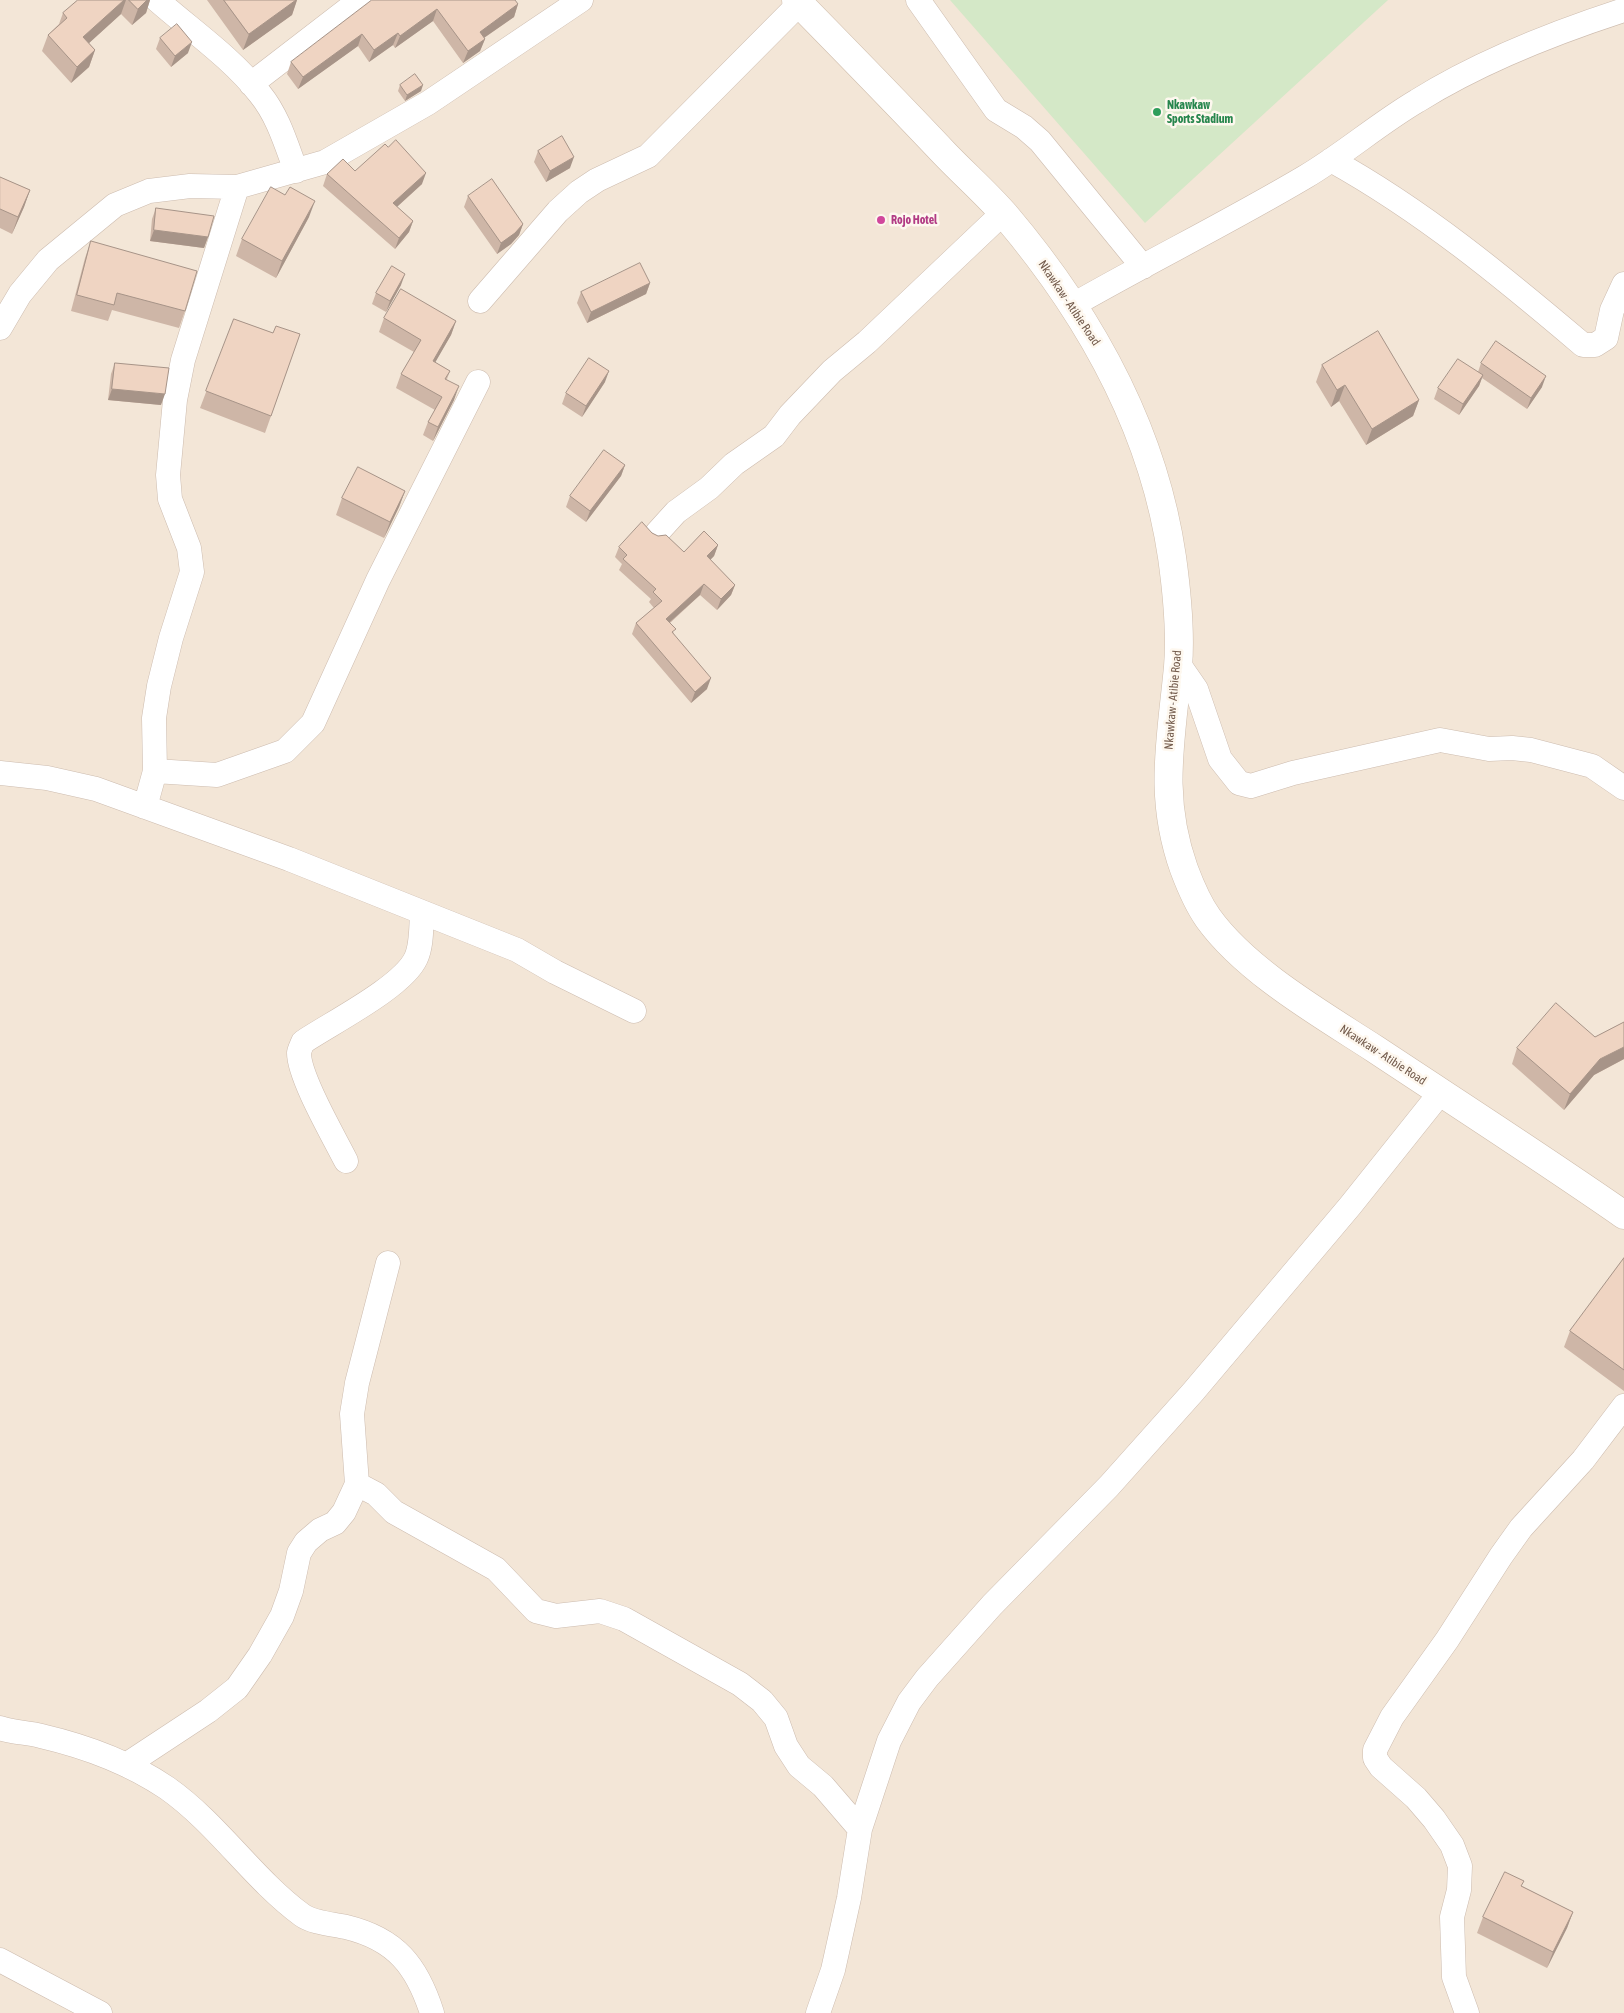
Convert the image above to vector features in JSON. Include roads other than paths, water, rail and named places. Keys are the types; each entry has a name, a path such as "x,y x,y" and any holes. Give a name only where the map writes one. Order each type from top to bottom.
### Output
{"main road":[{"name":"Nkawkaw - Atibie Road","path":"798,2 852,54 1003,213 1073,305 1097,343 1124,394 1141,434 1172,553 1177,597 1178,663 1169,740 1169,814 1176,846 1188,881 1207,917 1231,945 1268,976 1314,1010 1624,1215"}],"street":[{"path":"157,0 238,69 261,94 277,122 296,171"},
{"path":"251,84 360,0"},
{"path":"0,328 20,294 48,260 115,206 149,191 190,186 237,187 326,162 428,103 581,0"},
{"path":"918,0 996,110 1024,127 1040,141 1143,267"},
{"path":"480,301 558,211 579,192 597,180 648,156 798,2"},
{"path":"1073,305 1331,160 1418,100 1475,69 1565,29 1624,10"},
{"path":"1331,160 1377,186 1430,224 1509,283 1584,345 1595,345 1606,338 1612,310 1624,284"},
{"path":"145,808 155,771 154,718 159,686 171,638 192,572 189,548 170,498 168,475 175,400 183,360 237,187"},
{"path":"657,533 676,512 709,488 734,464 774,436 790,415 832,370 901,311 1003,213"},
{"path":"155,771 217,775 285,751 313,723 378,580 478,382"},
{"path":"1178,663 1196,689 1220,759 1238,783 1251,786 1293,773 1440,740 1489,749 1512,748 1592,766 1624,788"},
{"path":"0,773 47,778 96,789 290,859 517,950 555,972 634,1011"},
{"path":"346,1161 305,1075 299,1052 303,1042 366,1003 402,976 416,958 422,913"},
{"path":"818,2013 832,1970 849,1898 860,1829 889,1741 909,1702 927,1678 992,1605 1109,1486 1193,1392 1350,1206 1440,1092"},
{"path":"126,1765 208,1711 237,1688 260,1655 282,1616 291,1591 299,1553 306,1542 320,1530 335,1523 344,1512 357,1484 352,1414 357,1383 388,1263"},
{"path":"1467,2013 1454,1977 1452,1917 1459,1890 1460,1866 1452,1845 1416,1798 1381,1767 1376,1758 1375,1750 1392,1717 1447,1640 1511,1542 1583,1460 1624,1406"},
{"path":"357,1484 376,1494 394,1512 496,1569 536,1611 556,1616 600,1611 624,1619 740,1684 762,1701 776,1718 786,1746 798,1766 823,1786 860,1829"},
{"path":"1,1730 40,1735 79,1747 126,1765 165,1787 199,1812 248,1865 304,1916 356,1930 381,1940 403,1957 416,1972 432,2013"},
{"path":"0,1960 100,2013"}],"place":[{"name":"Nkawkaw Sports Stadium","path":"1157,112"},
{"name":"Rojo Hotel","path":"881,220"}]}
